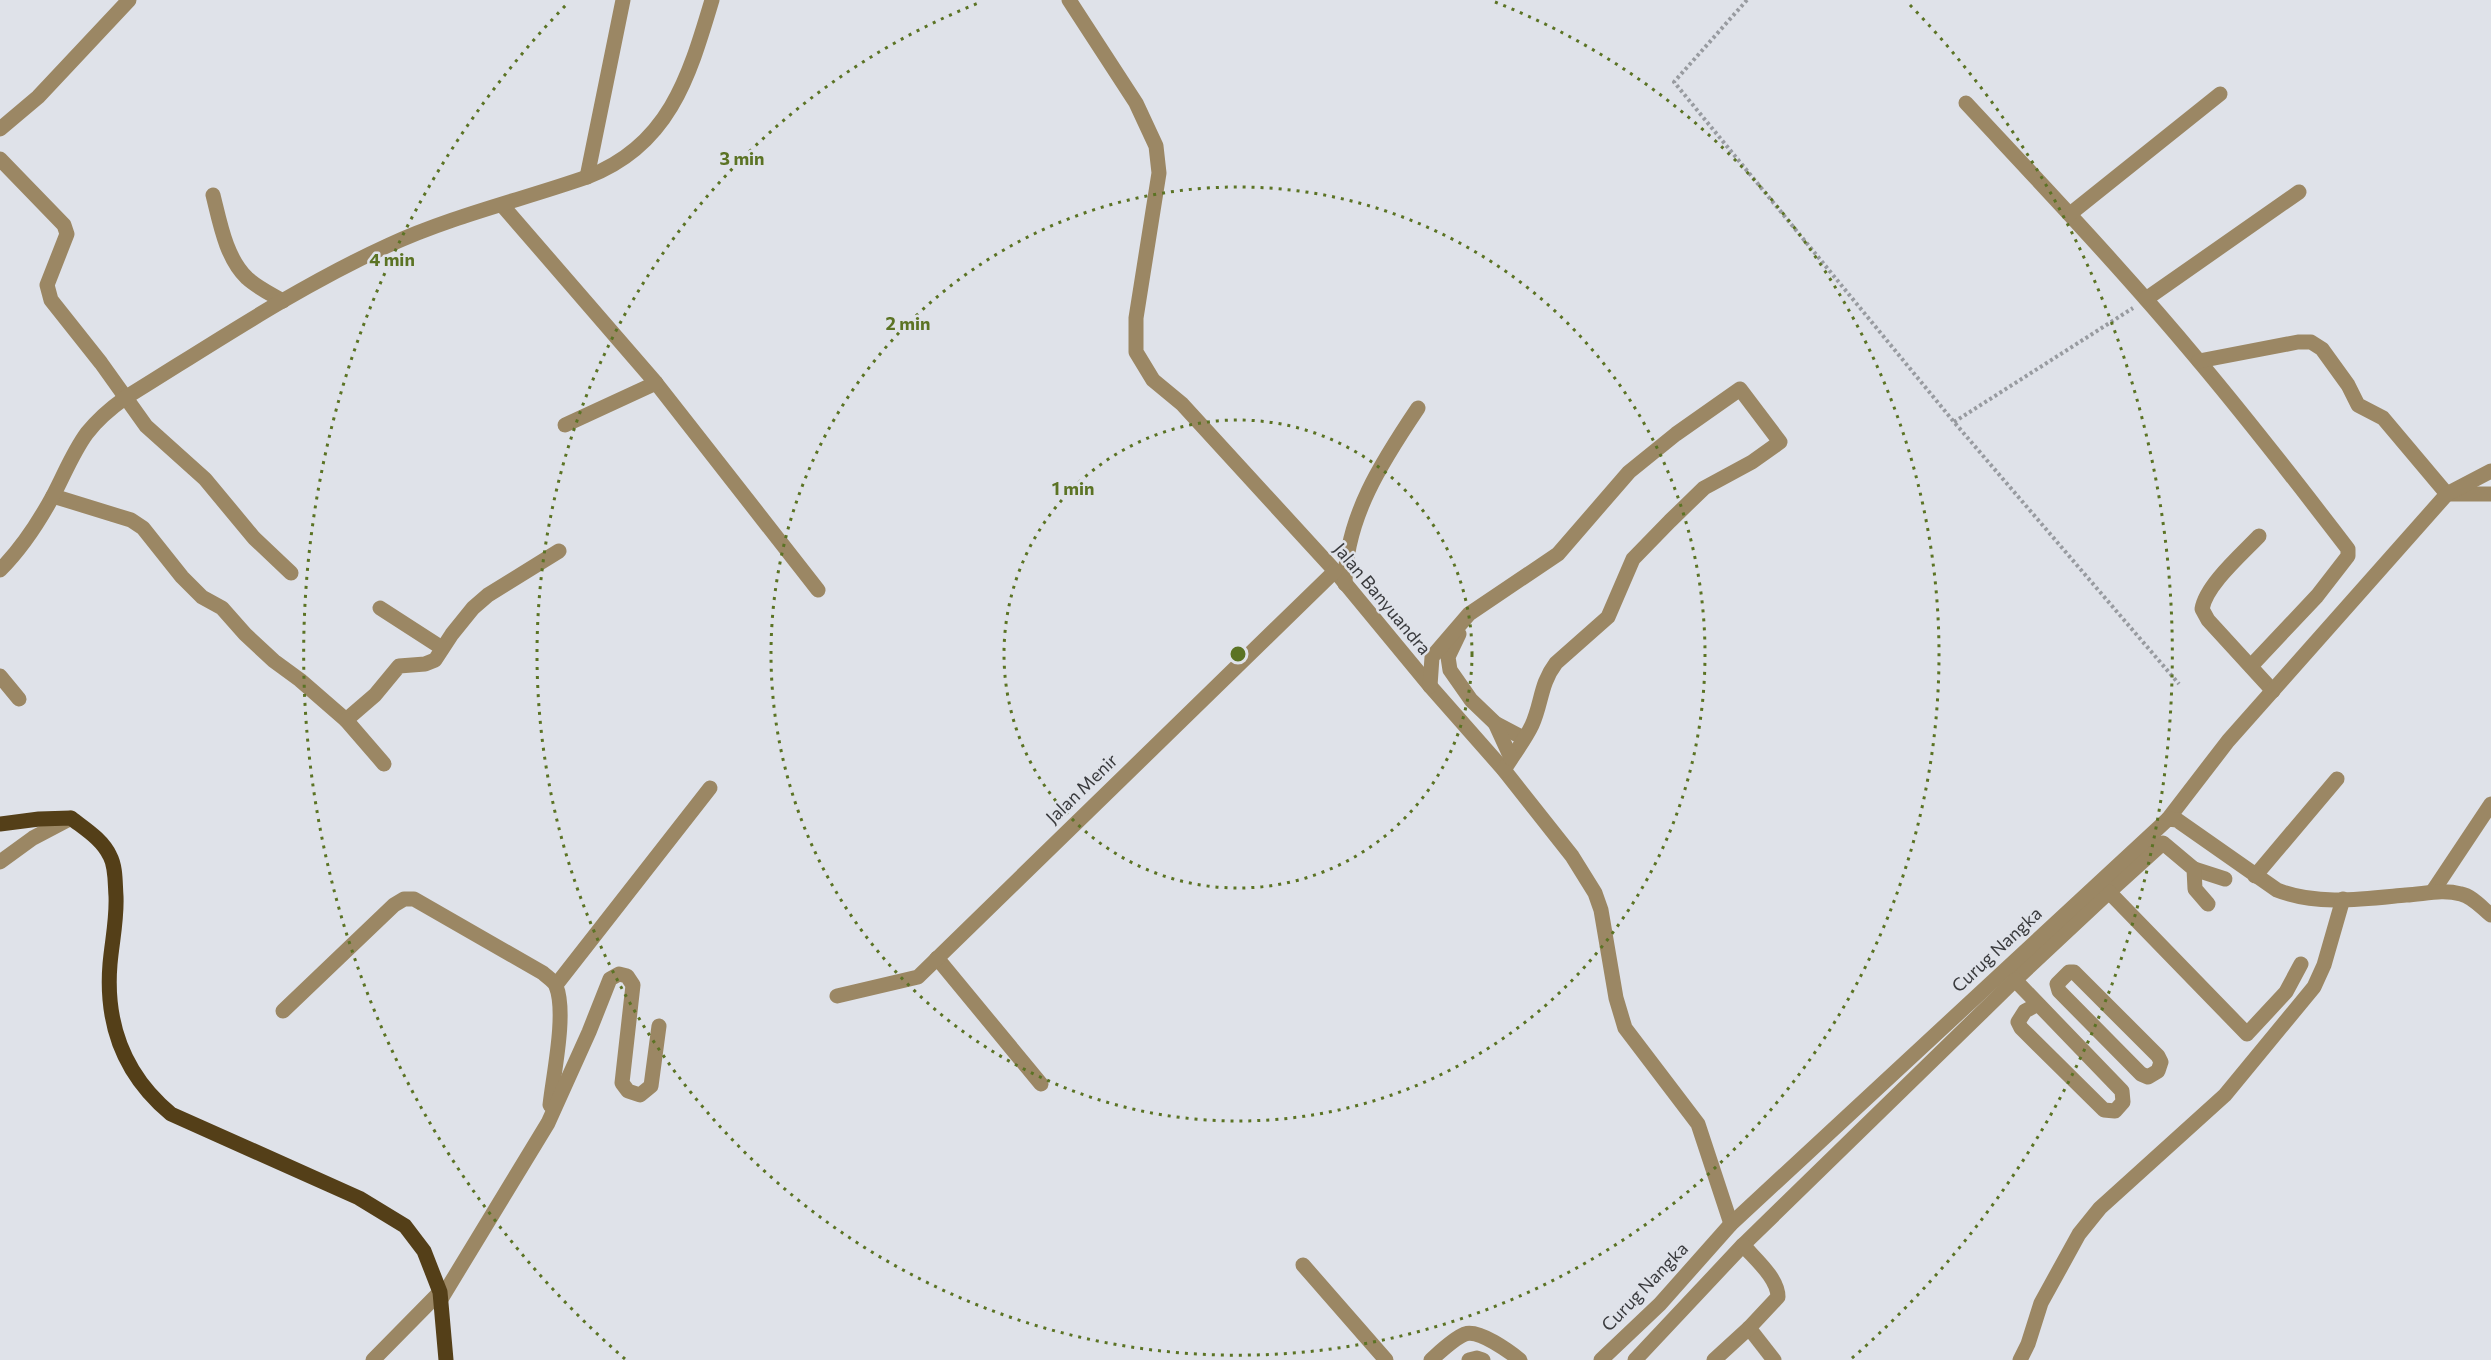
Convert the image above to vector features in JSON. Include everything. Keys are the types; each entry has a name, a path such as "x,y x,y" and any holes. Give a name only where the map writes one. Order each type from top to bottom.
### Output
{"main road":[{"path":"0,824 71,818 100,841 112,857 117,914 110,965 109,1003 122,1052 135,1077 152,1098 171,1114 360,1198 396,1219 418,1239 431,1264 440,1295 446,1360"}],"street":[{"path":"0,129 38,97 129,0"},
{"path":"587,177 624,0"},
{"path":"0,570 30,532 53,496 72,455 87,433 102,416 125,398 283,301 388,245 587,177 609,169 625,159 661,124 687,78 712,0"},
{"name":"Jalan Banyuandra","path":"1069,0 1136,103 1156,146 1158,173 1136,318 1136,352 1154,381 1182,404 1335,571 1430,686 1507,764 1572,856 1595,893 1601,910 1616,998 1625,1028 1698,1124 1731,1224"},
{"path":"2070,214 2220,94"},
{"path":"1966,104 2070,214 2146,299 2301,487 2348,549 2348,556 2317,596 2251,666"},
{"path":"0,159 64,225 67,234 48,279 47,292 146,426 205,479 254,538 291,573"},
{"path":"2146,299 2299,192"},
{"path":"213,195 225,241 238,267 253,282 283,301"},
{"path":"502,205 656,383 818,590"},
{"path":"2199,361 2298,342 2312,342 2322,349 2348,386 2358,405 2383,418 2447,494 2491,494"},
{"path":"565,425 656,383"},
{"path":"1430,686 1432,657 1469,614 1558,554 1629,472 1676,434 1740,389 1780,442 1752,462 1704,488 1633,559 1608,617 1550,671 1544,682 1532,724 1507,764"},
{"path":"1345,584 1345,561 1353,529 1388,452 1418,408"},
{"path":"2447,494 2491,471"},
{"name":"Curug Nangka","path":"1601,1360 1660,1304 1731,1224 2168,819 2228,741 2447,494"},
{"path":"53,496 131,520 144,528 182,577 202,597 230,615 245,634 274,661 346,720 384,764"},
{"path":"2259,536 2217,581 2205,597 2202,609 2208,620 2273,691"},
{"path":"346,720 375,695 399,666 432,662 473,608 488,595 559,551"},
{"name":"Jalan Menir","path":"837,996 913,980 1335,571"},
{"path":"380,608 442,648"},
{"path":"1469,614 1448,657 1450,670 1471,700 1496,723 1524,738"},
{"path":"0,676 19,699"},
{"path":"1496,723 1507,764"},
{"path":"2255,876 2337,779"},
{"path":"556,985 710,788"},
{"path":"2433,891 2491,804"},
{"path":"0,862 33,838 71,818"},
{"path":"2168,819 2177,820 2277,890 2295,896 2306,899 2343,899 2409,895 2433,891 2463,894 2491,915"},
{"path":"1635,1360 1743,1245 2015,980 2163,843 2194,869 2225,879"},
{"path":"2194,869 2195,889 2208,904"},
{"path":"2109,892 2247,1034 2286,992 2301,963"},
{"path":"283,1011 394,905 408,898 426,905 543,973 556,985 560,1006 548,1123"},
{"path":"2019,1360 2028,1344 2041,1303 2079,1234 2100,1208 2224,1095 2314,987 2324,965 2343,899"},
{"path":"937,958 1041,1084"},
{"path":"2069,972 2074,972 2109,1007 2158,1056 2161,1062 2158,1071 2148,1077 2141,1074 2059,991 2057,984 2069,972"},
{"path":"374,1360 440,1295 548,1123 613,976 627,976 633,986 622,1083 628,1091 640,1095 651,1086 658,1026"},
{"path":"2015,980 2122,1091 2124,1097 2119,1107 2111,1112 2104,1110 2021,1028 2018,1022 2025,1011 2038,1004"},
{"path":"2054,1060 2068,1035 2087,1019 2109,1007"},
{"path":"1714,1360 1778,1297 1778,1290 1773,1281 1743,1245"},
{"path":"1303,1265 1386,1360"},
{"path":"1749,1328 1774,1360"},
{"path":"1431,1360 1461,1336 1470,1333 1494,1342 1520,1360"},
{"path":"1469,1360 1477,1358 1483,1360"}],"path":[{"path":"1747,0 1674,82 1954,422 2179,684"},
{"path":"1954,422 2146,299"}]}
